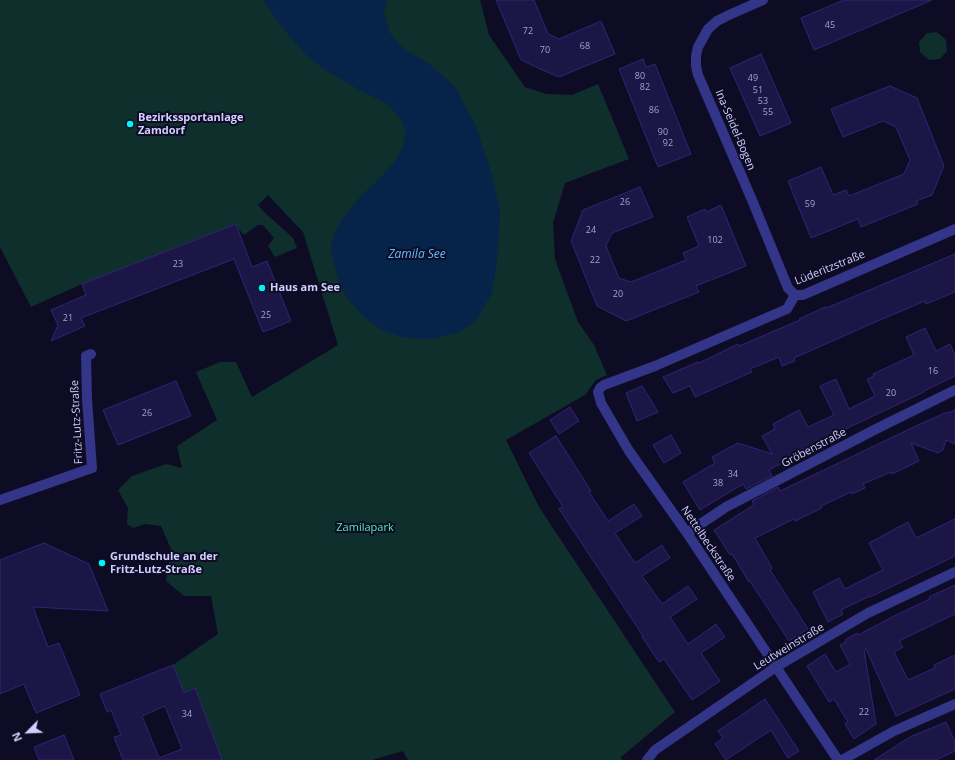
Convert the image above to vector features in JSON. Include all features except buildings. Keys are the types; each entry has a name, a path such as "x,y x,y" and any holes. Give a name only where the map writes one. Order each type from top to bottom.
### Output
{"street":[{"name":"Ina-Seidel-Bogen","path":"763,0 729,14 717,21 708,29 698,47 696,66 698,75 788,288 795,295"},
{"name":"Lüderitzstraße","path":"655,366 787,309 795,295 803,294 955,229"},
{"name":"Fritz-Lutz-Straße","path":"0,500 92,468 87,399 86,356 91,354"},
{"name":"Nettelbeckstraße","path":"655,366 604,385 598,392 601,403 630,451 687,533 838,760"},
{"name":"Gröbenstraße","path":"687,533 733,504 878,428 955,390"},
{"name":"Leutweinstraße","path":"647,760 655,750 776,667 868,613 955,572"},
{"path":"842,760 894,731 955,704"}],"green space":[{"name":"Zamilapark","path":"0,0 480,0 489,35 525,87 546,94 572,95 598,84 629,159 565,183 553,223 555,259 578,322 594,345 607,375 596,380 585,395 506,440 539,507 675,712 621,757 622,760 408,760 403,751 372,760 216,760 221,757 195,689 184,693 173,665 218,634 211,596 184,596 166,581 171,549 161,526 145,524 133,528 127,524 128,508 118,490 132,476 166,464 182,468 177,446 217,420 196,372 220,362 236,362 252,397 338,345 303,232 268,195 258,205 293,238 297,248 275,257 268,246 274,238 263,225 258,225 244,235 235,225 82,284 31,307 0,247"},
{"path":"937,32 946,40 947,51 940,59 929,60 920,52 919,42 927,33"}],"water":[{"name":"Zamila See","path":"264,0 387,0 384,13 390,33 403,48 431,65 455,87 476,126 493,177 500,213 497,261 492,293 476,321 459,332 432,339 406,338 383,331 365,318 350,302 340,286 330,249 336,229 360,197 391,166 402,149 406,134 402,121 387,104 325,70 306,55 286,32 265,4"}],"place":[{"name":"Bezirkssportanlage Zamdorf","path":"130,124"},
{"name":"Haus am See","path":"262,288"},
{"name":"Grundschule an der Fritz-Lutz-Straße","path":"102,563"}]}
